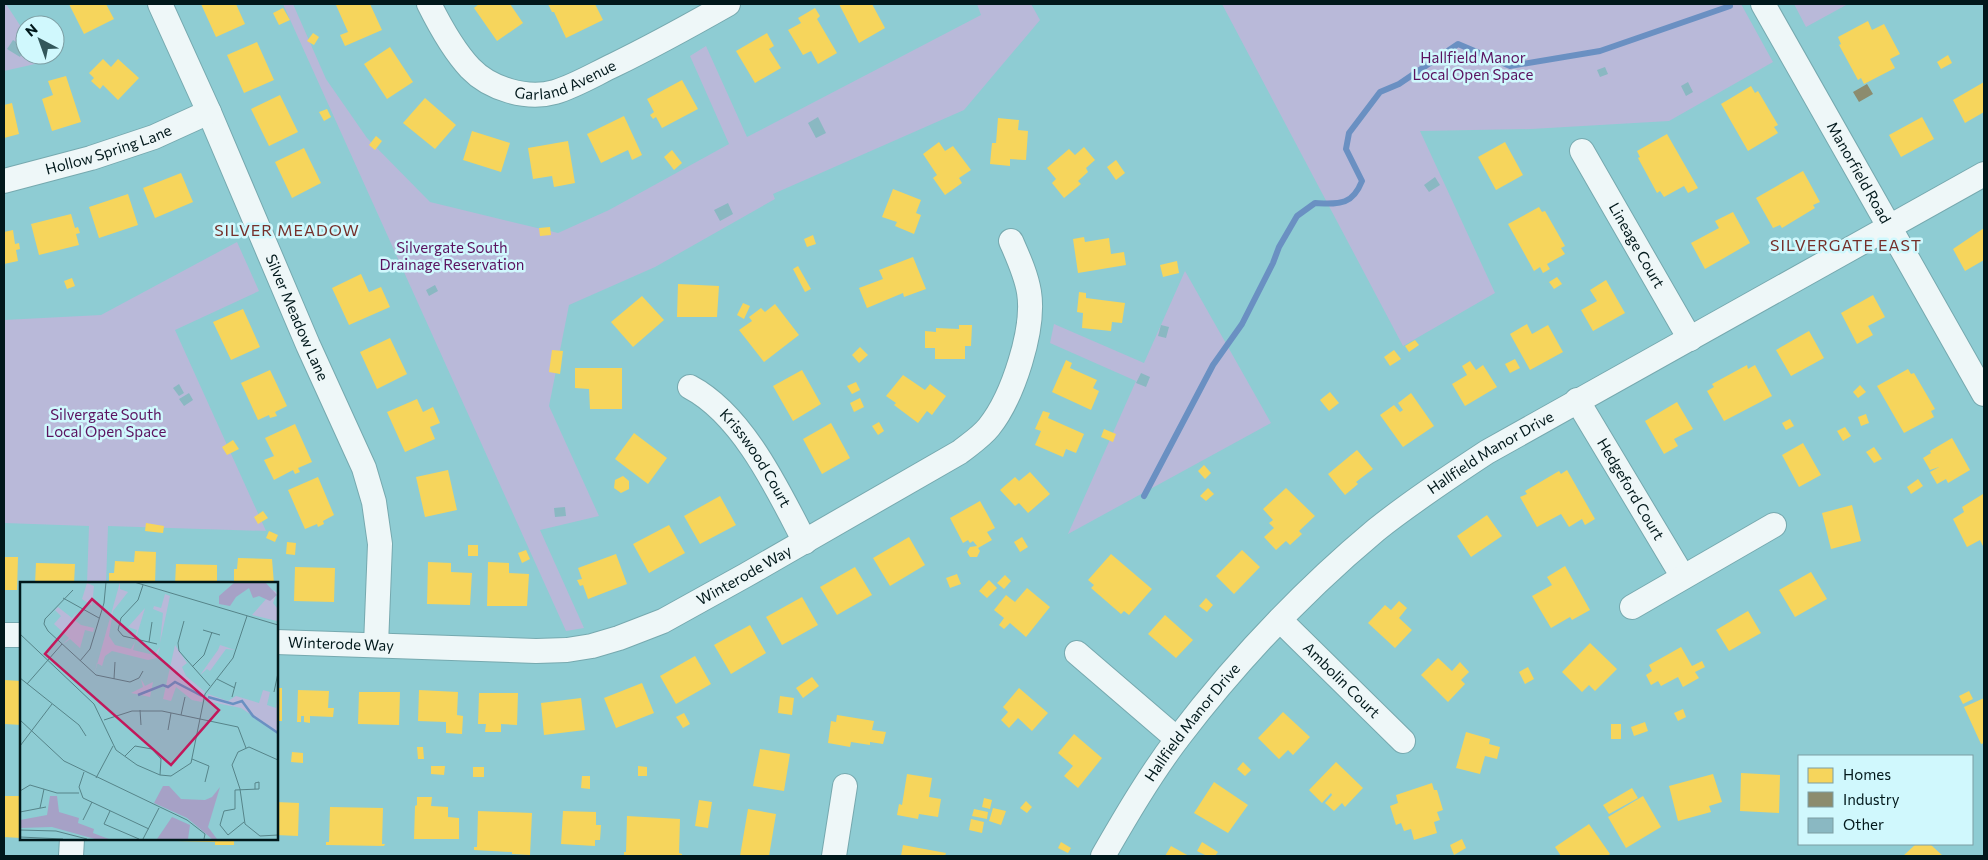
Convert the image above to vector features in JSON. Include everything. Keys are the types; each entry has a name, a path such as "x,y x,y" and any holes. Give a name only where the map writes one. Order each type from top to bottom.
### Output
{"street":[{"name":"Silver Meadow Lane","path":"160,4 209,112 308,345 364,468 374,502 380,544 376,644"},
{"name":"Garland Avenue","path":"429,4 440,25 471,69 504,90 536,95 554,92 592,76 667,38 728,4"},
{"name":"Manorfield Road","path":"1763,4 1984,394"},
{"name":"Hollow Spring Lane","path":"4,182 91,158 154,137 209,112"},
{"name":"Lineage Court","path":"1582,151 1690,339"},
{"name":"Hallfield Manor Drive","path":"1103,856 1177,739 1222,683 1280,620 1377,529 1434,487 1487,452 1984,174"},
{"name":"Winterode Way","path":"278,642 536,651 567,650 592,646 663,621 805,542 960,452 990,426 1017,370 1028,334 1030,315 1028,292 1020,262 1011,241"},
{"name":"Krisswood Court","path":"690,387 712,401 739,430 782,498 805,542"},
{"name":"Hedgeford Court","path":"1578,400 1683,577"},
{"path":"1632,607 1774,525"},
{"name":"Ambolin Court","path":"1280,620 1403,741"},
{"path":"4,635 20,635"},
{"path":"1078,653 1177,739"},
{"path":"834,856 846,786"},
{"path":"71,856 72,840"}],"green space":[{"path":"4,4 6,4 15,18 15,65 31,65 4,71"},
{"name":"Silvergate South Drainage Reservation","path":"283,4 293,4 326,79 367,138 430,202 558,233 609,210 729,144 690,56 706,46 747,137 981,15 977,4 1031,4 1040,20 964,110 773,194 775,199 655,267 569,305 549,406 599,516 540,530 584,628 566,631"},
{"name":"Hallfield Manor Local Open Space","path":"1222,4 1741,4 1773,62 1669,121 1531,129 1420,131 1495,293 1403,346"},
{"path":"1794,4 1848,4 1806,27"},
{"name":"Silvergate South Local Open Space","path":"237,242 259,291 175,330 266,531 108,526 106,582 87,582 89,526 4,523 4,320 101,315"},
{"path":"1185,271 1271,423 1068,534 1136,381 1050,343 1054,324 1144,363"}],"building: Homes":[{"path":"69,4 106,4 114,19 84,34"},
{"path":"201,4 236,4 245,24 216,37"},
{"path":"370,4 382,30 345,46 340,35 348,32 336,5"},
{"path":"479,4 510,4 523,23 497,41 474,8"},
{"path":"548,4 595,4 603,20 566,38 554,12 552,12"},
{"path":"839,4 872,4 885,28 859,43"},
{"path":"283,8 290,20 279,25 273,13"},
{"path":"815,8 820,16 817,19 837,53 818,64 811,51 803,55 788,30 801,23 798,18"},
{"path":"1868,21 1872,30 1884,24 1900,54 1890,59 1895,68 1864,84 1861,78 1858,80 1839,45 1841,44 1838,37"},
{"path":"313,33 319,37 314,45 307,41"},
{"path":"767,33 774,46 769,49 781,68 755,83 736,51"},
{"path":"257,42 274,80 244,93 227,55"},
{"path":"390,47 413,82 387,99 364,64"},
{"path":"1948,55 1952,63 1941,69 1937,62"},
{"path":"103,59 111,67 118,59 139,78 118,100 103,85 100,89 91,81 94,78 89,73"},
{"path":"66,76 81,122 52,131 42,99 53,95 48,81"},
{"path":"682,80 698,109 662,128 656,117 653,119 650,115 654,112 647,99"},
{"path":"1984,82 1984,112 1965,123 1953,100"},
{"path":"1751,86 1755,93 1758,91 1778,125 1774,127 1778,133 1748,151 1721,104"},
{"path":"280,95 298,132 269,146 251,109"},
{"path":"425,98 456,125 435,149 403,123"},
{"path":"12,103 19,134 4,138 4,105"},
{"path":"327,109 331,117 324,121 319,112"},
{"path":"624,116 642,155 632,160 628,150 601,163 587,134"},
{"path":"1922,117 1934,139 1901,157 1889,135"},
{"path":"998,118 1019,120 1018,130 1028,131 1026,160 1010,159 1010,166 990,164 992,143 996,143"},
{"path":"472,131 510,143 501,172 463,160"},
{"path":"1667,134 1698,188 1688,193 1684,186 1664,197 1660,191 1657,193 1638,158 1640,157 1637,151"},
{"path":"376,136 382,141 375,150 369,145"},
{"path":"568,141 575,183 554,187 552,176 533,179 528,148"},
{"path":"939,142 945,151 953,146 971,170 959,178 962,183 945,195 933,178 937,175 923,154"},
{"path":"1505,142 1523,175 1496,190 1478,157"},
{"path":"1084,147 1095,160 1086,168 1088,172 1078,181 1081,184 1064,198 1052,183 1056,179 1047,168 1069,149 1075,155"},
{"path":"304,148 321,183 292,198 275,162"},
{"path":"672,150 682,163 674,170 664,157"},
{"path":"1116,160 1125,173 1116,180 1107,167"},
{"path":"1803,171 1820,202 1813,205 1815,208 1782,228 1780,225 1773,228 1756,198"},
{"path":"181,173 193,202 155,218 143,188"},
{"path":"893,189 921,200 916,213 921,215 914,234 895,226 897,222 882,217"},
{"path":"128,194 138,225 99,238 89,207"},
{"path":"1539,207 1542,212 1545,211 1565,246 1561,248 1565,254 1547,264 1550,269 1543,273 1540,267 1534,271 1508,224"},
{"path":"1733,212 1750,243 1705,269 1691,243 1719,228 1715,221"},
{"path":"71,214 75,228 78,227 80,233 76,234 79,245 39,255 31,224"},
{"path":"550,227 551,235 540,236 539,228"},
{"path":"1984,228 1984,260 1965,271 1953,249"},
{"path":"13,230 15,244 19,243 20,249 16,250 18,261 4,264 4,232"},
{"path":"813,235 816,244 807,247 804,239"},
{"path":"1084,237 1085,242 1109,238 1111,254 1124,252 1126,265 1078,273 1073,239"},
{"path":"913,257 926,289 904,297 903,293 867,308 859,288 883,279 879,270"},
{"path":"1177,261 1179,273 1163,277 1160,265"},
{"path":"798,266 811,289 805,292 793,269"},
{"path":"361,274 369,292 381,287 390,307 349,325 332,288"},
{"path":"1557,277 1562,284 1554,289 1549,282"},
{"path":"72,278 75,286 67,289 64,281"},
{"path":"1606,280 1625,313 1593,331 1581,310 1597,301 1590,290"},
{"path":"678,284 719,286 717,317 677,317"},
{"path":"1079,292 1086,293 1086,298 1125,303 1122,323 1112,322 1111,331 1082,328 1083,313 1077,312"},
{"path":"1873,295 1885,317 1868,326 1873,335 1857,344 1841,313"},
{"path":"642,296 664,320 633,347 611,322"},
{"path":"743,303 750,306 744,319 737,315"},
{"path":"775,304 799,335 764,362 739,330 752,321 749,317 761,308 765,312"},
{"path":"243,309 260,347 231,360 213,322"},
{"path":"1527,324 1532,334 1548,325 1563,352 1530,370 1510,334"},
{"path":"959,325 972,325 971,346 965,346 965,359 935,359 935,348 925,348 925,331 936,332 936,328 959,329"},
{"path":"1809,331 1824,358 1791,376 1776,350"},
{"path":"390,338 407,374 377,389 360,352"},
{"path":"1415,340 1419,345 1409,352 1405,346"},
{"path":"860,347 868,355 859,363 852,355"},
{"path":"552,350 563,351 560,374 549,372"},
{"path":"1394,350 1401,359 1390,366 1384,357"},
{"path":"1515,359 1520,368 1510,373 1505,364"},
{"path":"1066,360 1072,363 1070,368 1097,380 1093,388 1099,391 1091,410 1052,392"},
{"path":"1470,361 1476,370 1483,365 1497,387 1465,406 1452,384 1467,375 1462,366"},
{"path":"1747,365 1748,369 1755,365 1772,396 1724,421 1707,391 1714,387 1712,384"},
{"path":"575,368 622,368 622,409 590,409 589,389 575,388"},
{"path":"1908,369 1911,374 1914,373 1935,409 1931,411 1934,417 1904,433 1877,386"},
{"path":"270,370 287,406 275,412 277,416 270,418 269,415 258,420 241,383"},
{"path":"802,370 821,404 793,421 773,386"},
{"path":"903,375 925,390 930,384 946,396 932,415 927,411 918,423 894,405 896,403 886,396"},
{"path":"856,382 860,390 852,394 847,386"},
{"path":"1860,385 1866,392 1858,398 1853,392"},
{"path":"1330,392 1339,403 1329,411 1320,400"},
{"path":"1411,393 1434,426 1403,447 1380,415 1394,405 1400,412 1403,410 1398,403"},
{"path":"860,398 864,407 854,412 850,403"},
{"path":"417,399 423,412 433,407 440,423 430,427 435,439 405,452 387,412"},
{"path":"1677,402 1693,429 1674,439 1678,446 1664,454 1645,421"},
{"path":"1043,411 1050,413 1048,418 1084,434 1076,453 1066,449 1063,457 1035,445 1041,431 1035,429"},
{"path":"1866,414 1869,423 1861,426 1858,417"},
{"path":"1790,419 1794,426 1786,430 1782,423"},
{"path":"879,422 884,431 878,435 872,426"},
{"path":"831,423 850,458 822,474 803,439"},
{"path":"295,424 312,462 298,468 300,472 295,474 293,470 274,480 264,460 274,456 265,438"},
{"path":"1845,427 1851,436 1843,441 1837,431"},
{"path":"1104,429 1116,434 1113,442 1101,437"},
{"path":"634,433 667,458 648,484 615,459"},
{"path":"1952,438 1970,470 1948,483 1946,479 1937,484 1930,472 1939,467 1930,470 1923,458 1931,453 1930,451"},
{"path":"233,440 239,449 227,455 222,447"},
{"path":"1803,443 1821,475 1799,487 1782,455"},
{"path":"1874,447 1882,459 1874,463 1866,452"},
{"path":"1357,450 1373,469 1356,482 1358,484 1345,495 1328,474"},
{"path":"1204,465 1211,473 1205,479 1198,471"},
{"path":"448,470 457,510 425,517 416,477"},
{"path":"1567,470 1595,519 1585,525 1582,519 1569,527 1561,514 1537,527 1520,497 1527,494 1525,491 1559,471 1561,474"},
{"path":"1030,472 1050,494 1028,513 1019,503 1015,506 1000,490 1015,477 1019,481"},
{"path":"623,476 629,481 629,489 621,493 614,488 615,480"},
{"path":"318,477 334,515 323,521 324,524 318,527 317,524 305,529 288,490"},
{"path":"1918,479 1923,486 1911,494 1907,487"},
{"path":"1208,488 1214,494 1206,501 1200,496"},
{"path":"1286,488 1315,516 1299,531 1302,534 1290,545 1286,541 1276,550 1264,537 1274,528 1269,523 1273,520 1263,509"},
{"path":"1983,494 1984,548 1980,540 1967,547 1953,519 1964,512 1962,507"},
{"path":"720,496 736,525 700,544 684,516"},
{"path":"980,501 995,528 987,532 992,540 978,548 980,551 977,557 970,557 967,552 970,547 977,546 973,541 970,543 968,540 963,543 950,518"},
{"path":"1852,505 1861,541 1831,549 1822,513"},
{"path":"263,511 268,518 258,524 254,517"},
{"path":"1487,515 1502,536 1471,557 1457,536"},
{"path":"146,523 164,526 163,533 145,531"},
{"path":"669,525 685,553 649,573 633,544"},
{"path":"269,531 278,535 275,542 266,538"},
{"path":"909,537 925,565 890,586 873,558"},
{"path":"1022,537 1028,547 1020,552 1014,542"},
{"path":"287,542 296,543 295,555 286,554"},
{"path":"468,545 478,545 478,556 468,556"},
{"path":"526,550 530,559 522,563 518,553"},
{"path":"1242,550 1260,567 1234,594 1216,576"},
{"path":"135,551 156,552 155,582 109,581 109,573 114,573 115,561 134,562"},
{"path":"616,554 627,584 588,599 583,585 580,586 577,580 582,579 578,568"},
{"path":"1111,554 1152,589 1129,615 1124,611 1121,614 1091,588 1094,585 1088,580"},
{"path":"4,557 18,557 17,590 4,590"},
{"path":"238,558 272,559 274,582 234,582 234,569 237,569"},
{"path":"428,562 451,563 451,572 472,573 470,605 427,604"},
{"path":"488,562 509,563 509,573 529,574 527,606 487,606"},
{"path":"36,563 75,564 74,582 35,582"},
{"path":"176,564 217,565 217,582 175,582"},
{"path":"1565,566 1590,610 1572,620 1570,617 1551,628 1532,596 1552,585 1547,577"},
{"path":"295,567 335,568 334,602 294,601"},
{"path":"855,567 872,595 837,615 820,587"},
{"path":"1811,572 1827,599 1795,617 1779,590"},
{"path":"957,574 961,584 950,588 946,578"},
{"path":"1005,575 1011,581 1004,589 997,583"},
{"path":"989,580 997,588 987,598 979,591"},
{"path":"1027,588 1050,607 1026,637 1010,623 1004,629 999,625 1004,618 994,610 1006,595 1015,602"},
{"path":"802,597 818,625 782,645 766,617"},
{"path":"1206,598 1213,605 1207,612 1199,606"},
{"path":"1399,601 1407,608 1399,618 1412,630 1395,648 1368,623 1385,605 1391,610"},
{"path":"1748,611 1761,633 1729,651 1716,630"},
{"path":"1165,615 1193,640 1176,658 1148,634"},
{"path":"750,625 766,653 731,674 714,645"},
{"path":"1590,643 1617,669 1595,691 1589,685 1582,692 1562,672"},
{"path":"1681,647 1692,666 1702,661 1705,667 1695,672 1699,678 1683,687 1678,677 1661,686 1658,681 1651,685 1646,675 1652,671 1649,665"},
{"path":"695,656 711,684 676,704 660,676"},
{"path":"1438,658 1452,671 1460,662 1469,672 1461,680 1465,684 1448,702 1421,675"},
{"path":"1528,667 1534,679 1525,684 1519,672"},
{"path":"812,677 819,686 803,698 796,688"},
{"path":"4,680 20,681 20,725 5,724"},
{"path":"642,683 654,713 616,728 604,698"},
{"path":"278,688 282,688 282,721 278,721"},
{"path":"1019,688 1048,713 1032,731 1018,718 1009,728 1001,720 1008,712 1003,707"},
{"path":"298,690 329,691 328,708 334,708 333,717 310,716 310,723 304,722 304,716 301,716 301,722 297,722"},
{"path":"419,690 458,692 457,715 463,716 462,734 446,733 446,722 418,721"},
{"path":"1969,691 1973,699 1963,704 1959,696"},
{"path":"359,692 400,692 399,725 358,724"},
{"path":"479,693 518,693 517,725 501,724 501,732 485,732 486,724 478,724"},
{"path":"780,696 794,698 792,715 778,713"},
{"path":"581,698 585,730 544,735 541,703"},
{"path":"1984,698 1984,743 1981,744 1964,707"},
{"path":"1683,709 1686,717 1678,721 1674,713"},
{"path":"1283,712 1310,737 1293,755 1288,750 1279,759 1258,738"},
{"path":"684,713 690,724 683,728 676,717"},
{"path":"837,715 874,721 872,730 886,732 883,744 870,742 870,745 851,742 850,747 828,743 831,721 836,722"},
{"path":"1645,722 1648,731 1634,736 1631,727"},
{"path":"1611,724 1621,724 1621,739 1611,739"},
{"path":"1466,732 1490,739 1489,744 1500,747 1497,759 1485,756 1480,774 1456,768"},
{"path":"1074,734 1102,758 1078,788 1064,776 1073,766 1058,753"},
{"path":"417,747 423,747 424,759 418,759"},
{"path":"760,749 790,754 784,791 753,786"},
{"path":"292,752 303,753 303,763 291,762"},
{"path":"1243,762 1251,770 1245,776 1237,769"},
{"path":"1336,762 1363,788 1345,807 1342,803 1334,811 1325,803 1332,795 1331,793 1322,803 1309,790"},
{"path":"431,766 445,766 444,775 431,774"},
{"path":"638,766 647,767 647,776 638,776"},
{"path":"473,767 484,767 484,777 473,777"},
{"path":"1741,773 1780,775 1779,813 1740,811"},
{"path":"907,774 932,778 929,797 941,799 938,817 919,814 918,819 897,815 899,804 902,805"},
{"path":"1713,774 1722,802 1709,806 1711,812 1678,821 1669,786"},
{"path":"582,776 590,776 590,789 581,788"},
{"path":"1214,782 1248,805 1228,833 1194,813"},
{"path":"1432,783 1434,790 1437,790 1443,810 1437,812 1440,820 1434,822 1437,833 1414,840 1411,829 1404,831 1401,823 1396,825 1390,806 1398,803 1396,795"},
{"path":"1632,788 1638,798 1609,814 1603,805"},
{"path":"4,796 20,796 20,838 4,837"},
{"path":"1643,796 1661,827 1626,848 1608,817"},
{"path":"417,797 432,797 431,806 448,807 448,817 459,818 459,839 414,839"},
{"path":"984,798 992,800 990,809 982,807"},
{"path":"699,800 712,802 708,828 695,826"},
{"path":"1026,801 1032,807 1027,813 1020,808"},
{"path":"278,802 299,803 298,836 278,835"},
{"path":"330,807 383,808 382,844 385,844 384,846 326,845 326,842 329,842"},
{"path":"993,808 1006,811 1001,825 989,821"},
{"path":"748,809 776,814 769,856 740,856"},
{"path":"974,809 988,812 987,819 972,816"},
{"path":"478,811 532,813 530,855 474,850 474,847 477,847"},
{"path":"563,811 596,812 596,825 601,825 600,840 595,840 595,846 561,844"},
{"path":"627,816 680,819 679,853 682,856 624,855 624,852 626,852"},
{"path":"971,819 984,822 982,833 969,830"},
{"path":"1589,824 1610,854 1607,856 1561,856 1555,847"},
{"path":"1462,839 1466,848 1454,855 1450,845"},
{"path":"234,840 234,845 215,845 215,842 177,841"},
{"path":"1061,842 1071,848 1068,853 1058,848"},
{"path":"1202,842 1218,852 1215,856 1207,856 1197,851"},
{"path":"903,845 946,853 945,856 901,856"},
{"path":"1915,845 1931,845 1943,856 1903,856"},
{"path":"1171,846 1189,856 1165,856"}],"building: Industry":[{"path":"1867,84 1873,94 1859,102 1853,92"}],"building: Other":[{"path":"13,40 15,41 15,54 7,49"},
{"path":"1605,67 1608,74 1600,77 1597,70"},
{"path":"1688,82 1693,92 1686,96 1681,86"},
{"path":"818,117 826,133 816,138 808,123"},
{"path":"1435,177 1440,185 1429,192 1424,185"},
{"path":"728,203 733,214 720,221 714,210"},
{"path":"435,285 438,291 429,296 426,290"},
{"path":"1161,325 1169,327 1166,338 1158,336"},
{"path":"1141,373 1150,377 1146,387 1136,383"},
{"path":"179,384 184,393 179,396 173,388"},
{"path":"189,393 193,400 184,406 179,399"},
{"path":"565,507 566,516 555,517 554,508"}],"waterway":[{"path":"1144,496 1213,365 1242,324 1273,263 1279,247 1297,216 1315,203 1331,204 1344,202 1354,195 1358,189 1362,181 1346,149 1349,133 1380,92 1399,84 1458,44 1510,66 1600,51 1730,6"}],"district":[{"name":"SILVER MEADOW","path":"287,230"},
{"name":"SILVERGATE EAST","path":"1846,245"}]}
